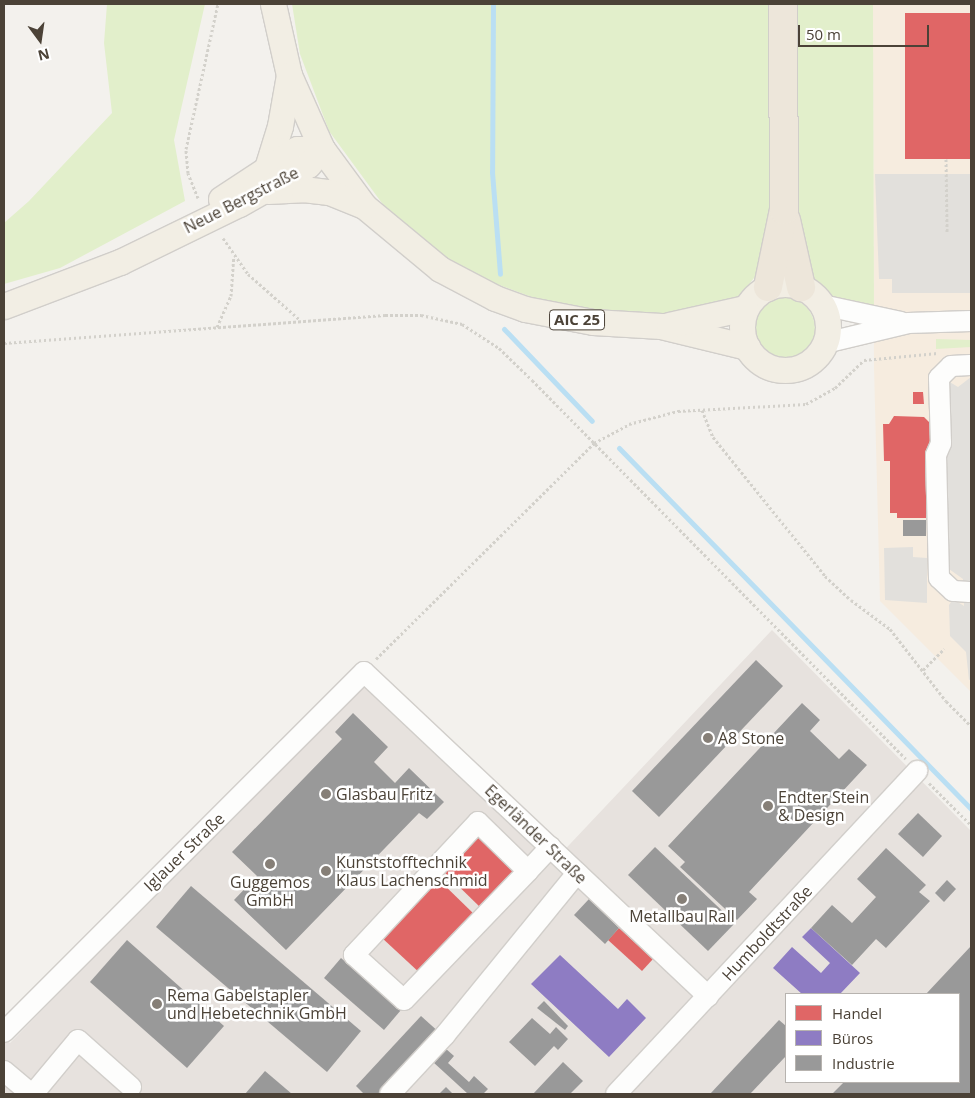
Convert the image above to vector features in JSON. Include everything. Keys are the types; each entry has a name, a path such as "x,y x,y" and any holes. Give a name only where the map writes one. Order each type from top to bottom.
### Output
{"highway":[{"path":"768,287 784,210 783,4"},
{"path":"784,210 801,287"}],"main road":[{"name":"AIC 25","path":"273,4 289,75 322,149 364,206 440,269 495,298 561,318 662,326 746,347"},
{"name":"AIC 25","path":"265,180 280,126 289,75"},
{"name":"AIC 25","path":"265,180 297,149 322,149"},
{"name":"AIC 25","path":"265,180 302,189 329,192 364,206"},
{"name":"Neue Bergstraße","path":"4,306 97,272 178,233 265,180"},
{"path":"790,284 801,287 822,305 827,324 825,343 807,364 780,370 766,366 746,347 742,328 745,308 759,292 768,287 790,284"},
{"name":"AIC 25","path":"662,326 745,308"}],"street":[{"path":"822,305 908,323"},
{"path":"825,343 908,323 971,321"},
{"path":"969,592 953,591 939,578 936,455 940,443 939,378 951,366 970,365"},
{"name":"Egerländer Straße","path":"364,672 708,996"},
{"name":"Iglauer Straße","path":"4,1032 364,672"},
{"name":"Humboldtstraße","path":"616,1094 917,771"},
{"path":"528,871 478,822 354,955 404,1000 528,871 550,847"},
{"path":"390,1094 445,1035 577,872"},
{"path":"4,1071 32,1094 78,1040 131,1087"}],"path":[{"path":"198,198 188,173 186,149 218,4"},
{"path":"946,159 947,233"},
{"path":"223,238 234,257 265,292 300,320"},
{"path":"217,327 231,296 234,257"},
{"path":"4,343 300,320 421,314 462,324 499,348 971,825"},
{"path":"364,672 594,443 629,424 654,416 702,409 806,404 835,388 864,360 946,352"},
{"path":"702,409 712,437 825,576 851,600 890,629 946,701 971,726"},
{"path":"923,670 944,649"}],"shaded area":[{"path":"873,4 971,4 971,692 880,601 874,367"},
{"path":"875,174 971,174 971,293 892,293 892,279 879,279"},
{"path":"971,377 971,679 969,680 966,652 950,636 949,605 953,599 964,606 963,579 949,569 944,387 948,381 958,387"},
{"path":"913,547 913,557 927,558 927,603 885,600 884,548"},
{"path":"772,630 971,831 971,1094 4,1094 4,1038 10,1043 363,681 554,861"}],"green space":[{"path":"107,4 205,4 174,140 185,201 60,268 4,284 4,223 29,201 112,113 104,43"},
{"path":"292,4 769,4 770,214 760,270 738,299 686,316 625,316 545,302 464,272 387,210 329,131 300,54"},
{"path":"794,4 873,4 874,310 832,300 814,285 804,255 796,214"},
{"path":"783,297 801,302 806,306 810,311 815,329 810,347 806,352 801,356 783,361 765,356 760,352 756,347 751,329 756,311 760,306 765,302"},
{"path":"936,339 971,340 971,347 936,349"}],"building: Handel":[{"path":"905,13 971,13 971,159 905,159"},
{"path":"913,392 923,392 924,404 913,404"},
{"path":"894,416 924,417 930,423 929,514 926,514 926,518 897,518 897,513 890,513 890,461 884,461 883,424 889,424"},
{"path":"480,832 521,871 483,910 443,871"},
{"path":"437,878 477,917 422,975 381,937"},
{"path":"619,928 653,959 642,971 608,940"}],"building: Büros":[{"path":"811,928 860,973 841,993 801,993 773,968 792,947 821,973 830,963 802,937"},
{"path":"560,955 618,1009 627,999 646,1018 609,1057 531,984"}],"building: Industrie":[{"path":"903,520 926,520 926,536 903,536"},
{"name":"A8 Stone","path":"756,660 783,686 659,817 632,791"},
{"name":"Endter Stein & Design","path":"802,703 820,720 810,731 839,759 849,749 867,765 749,892 757,899 737,920 680,867 685,862 668,846"},
{"path":"353,713 388,747 374,762 395,783 409,768 444,802 427,819 419,813 286,950 234,900 257,876 232,852 342,739 335,732"},
{"path":"918,813 942,836 923,857 898,834"},
{"name":"Metallbau Rall","path":"655,847 735,923 708,951 628,875"},
{"path":"886,848 926,885 919,892 930,901 886,948 876,939 852,965 811,928 832,905 852,923 876,897 857,879"},
{"path":"947,880 956,889 944,902 935,893"},
{"path":"191,886 361,1031 327,1072 156,927"},
{"path":"589,899 619,928 605,944 574,915"},
{"name":"Rema Gabelstapler und Hebetechnik GmbH","path":"127,940 224,1026 187,1068 90,982"},
{"path":"971,946 971,1094 832,1094 843,1083 960,1083 960,993 927,993"},
{"path":"341,958 401,1010 384,1030 324,978"},
{"path":"544,1001 568,1026 565,1030 537,1008"},
{"path":"421,1016 441,1034 385,1094 364,1094 356,1086"},
{"path":"532,1018 550,1034 556,1027 568,1039 558,1050 554,1046 535,1066 509,1042"},
{"path":"779,1020 785,1025 785,1057 750,1094 710,1094"},
{"path":"445,1048 454,1056 448,1063 469,1082 474,1076 488,1089 483,1094 468,1094 433,1062"},
{"path":"563,1062 583,1081 570,1094 533,1094"},
{"path":"265,1071 292,1094 245,1094"},
{"path":"446,1087 453,1094 439,1094"}],"waterway":[{"path":"493,4 492,172 500,274"},
{"path":"504,329 592,421"},
{"path":"619,448 971,809"}],"place":[{"name":"A8 Stone","path":"708,738"},
{"name":"Glasbau Fritz","path":"326,794"},
{"name":"Endter Stein & Design","path":"768,806"},
{"name":"Guggemos GmbH","path":"270,864"},
{"name":"Kunststofftechnik Klaus Lachenschmid","path":"326,871"},
{"name":"Metallbau Rall","path":"682,899"},
{"name":"Rema Gabelstapler und Hebetechnik GmbH","path":"157,1004"}]}
